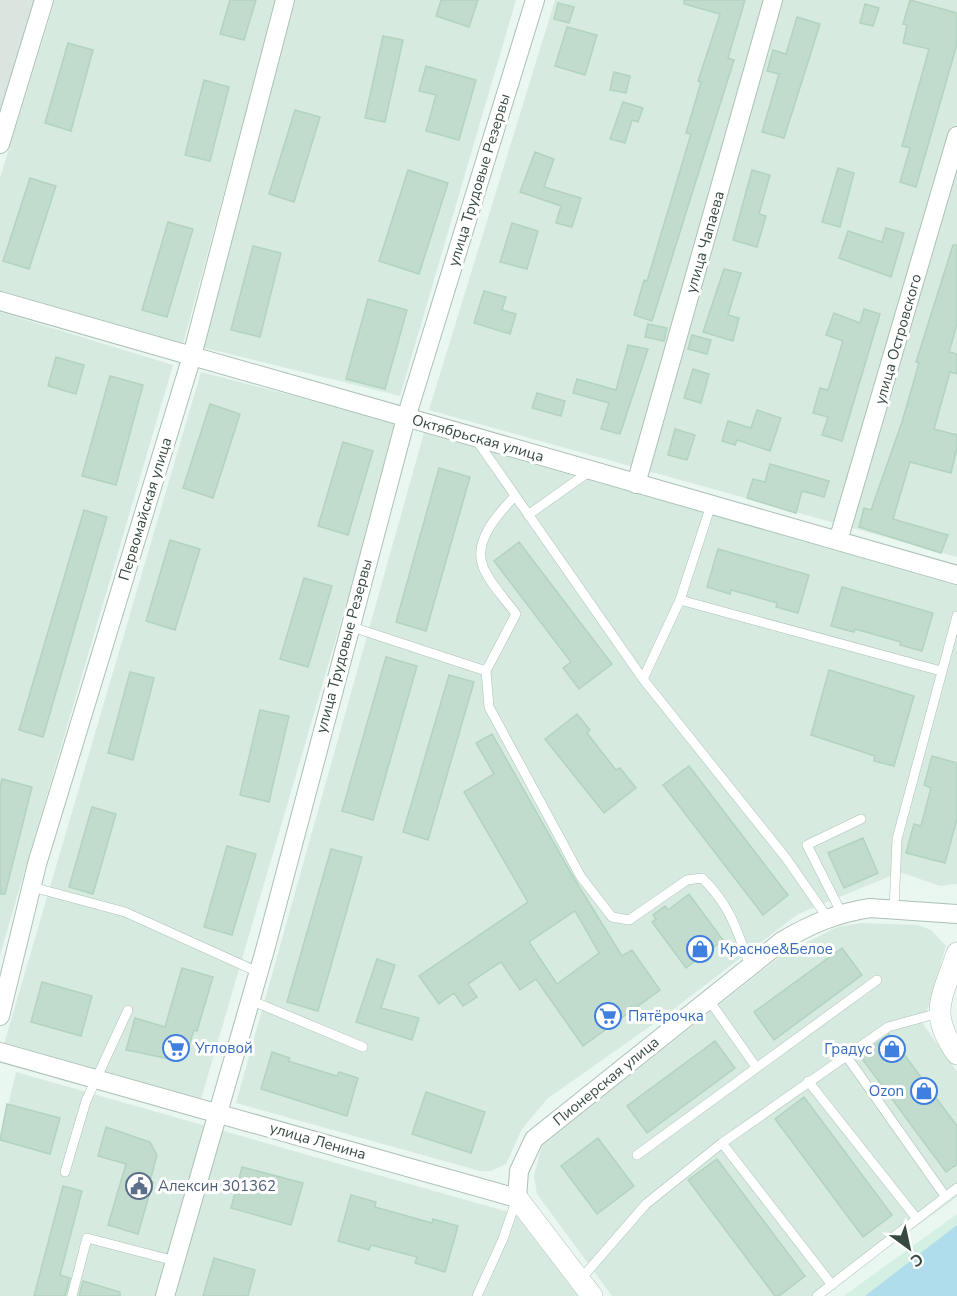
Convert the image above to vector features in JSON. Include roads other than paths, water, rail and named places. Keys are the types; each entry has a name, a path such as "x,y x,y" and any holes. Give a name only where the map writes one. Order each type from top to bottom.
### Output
{"street":[{"path":"0,144 44,0"},
{"name":"Первомайская улица","path":"0,1016 32,887 192,356 285,0"},
{"name":"улица Трудовые Резервы","path":"165,1296 258,972 406,417 535,0"},
{"name":"улица Чапаева","path":"636,484 773,0"},
{"name":"улица Островского","path":"838,541 957,136"},
{"name":"Октябрьская улица","path":"0,301 957,575"},
{"name":"Пионерская улица","path":"517,1198 519,1171 534,1139 782,940 834,916 870,908 957,914"},
{"path":"957,953 939,1013 942,1030 957,1054"},
{"name":"улица Ленина","path":"0,1052 517,1198"},
{"path":"517,1198 586,1288"}],"lane":[{"path":"474,437 643,679 834,916"},
{"path":"528,515 591,471"},
{"path":"515,496 491,521 482,548 483,570 516,614 486,671 489,707 581,877 612,917 629,920 687,880 702,878 719,895 730,912 750,966"},
{"path":"643,679 680,600 711,505"},
{"path":"680,600 941,671"},
{"path":"894,910 897,839 957,616"},
{"path":"349,626 486,671"},
{"path":"834,916 807,845 861,819"},
{"path":"32,887 125,912 258,972"},
{"path":"638,1155 877,980"},
{"path":"250,1000 363,1047"},
{"path":"709,1000 756,1067"},
{"path":"65,1172 86,1101 128,1010"},
{"path":"586,1288 646,1204 722,1143 845,1054 888,1027 939,1013"},
{"path":"845,1054 945,1196"},
{"path":"808,1081 917,1219"},
{"path":"722,1143 832,1285"},
{"path":"817,1296 957,1188"},
{"path":"477,1296 503,1239 517,1198"},
{"path":"72,1296 87,1238 175,1261"}],"place":[{"name":"Красное&Белое","path":"700,949"},
{"name":"Пятёрочка","path":"608,1016"},
{"name":"Угловой","path":"176,1048"},
{"name":"Градус","path":"892,1049"},
{"name":"Ozon","path":"924,1091"},
{"name":"Алексин 301362","path":"139,1186"}]}
